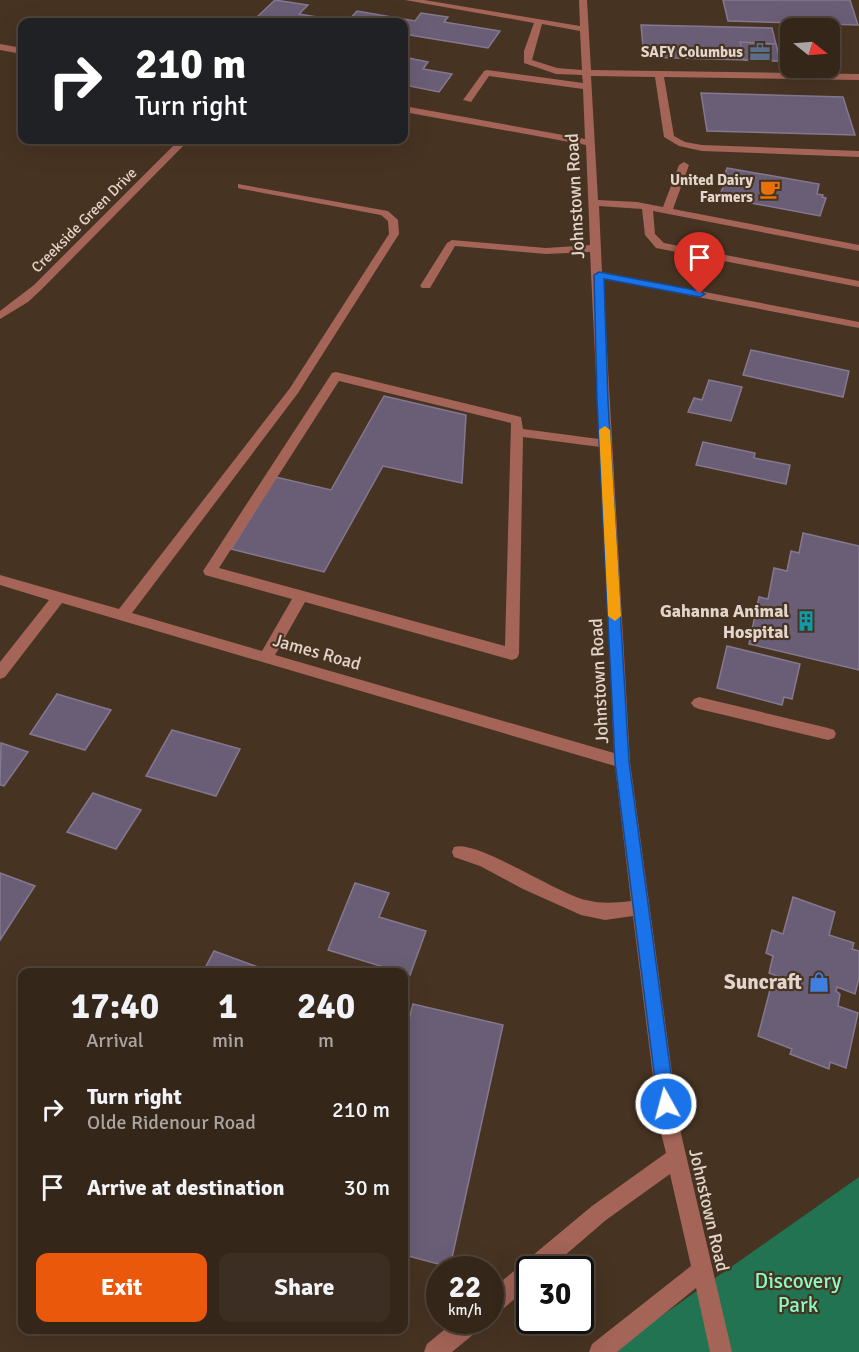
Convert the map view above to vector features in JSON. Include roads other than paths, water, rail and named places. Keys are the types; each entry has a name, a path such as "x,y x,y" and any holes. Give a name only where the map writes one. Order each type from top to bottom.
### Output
{"street":[{"path":"409,0 585,29"},
{"name":"Johnstown Road","path":"583,0 599,275 605,444 622,762 669,1125 721,1352"},
{"path":"539,21 528,51 527,61 556,70 588,73 859,77"},
{"path":"0,47 18,50"},
{"path":"468,100 487,73 589,87"},
{"path":"659,74 669,137 682,144 702,148 859,154"},
{"path":"408,110 590,143"},
{"name":"Creekside Green Drive","path":"0,316 24,300 38,287 180,144"},
{"path":"667,211 684,165"},
{"path":"122,616 294,390 394,234 393,220 384,213 242,186"},
{"path":"595,203 647,207 859,248"},
{"path":"647,207 650,236 660,246 859,284"},
{"path":"426,286 452,243 546,251 597,248"},
{"path":"599,275 859,325"},
{"path":"336,376 517,420 517,432 512,654 210,571 336,376"},
{"path":"517,432 605,444"},
{"name":"James Road","path":"0,580 622,762"},
{"path":"265,658 301,596"},
{"path":"0,673 58,598"},
{"path":"699,703 828,734"},
{"path":"460,852 485,860 529,884 581,907 605,912 641,907"},
{"path":"548,1256 599,1213 676,1158"},
{"path":"600,1352 702,1270"},
{"path":"504,1293 516,1284"},
{"path":"435,1352 456,1334"}],"place":[{"name":"SAFY Columbus","path":"760,52"},
{"name":"United Dairy Farmers","path":"770,189"},
{"name":"Gahanna Animal Hospital","path":"806,621"},
{"name":"Suncraft","path":"819,982"}],"park label":[{"name":"Discovery Park","path":"798,1293"}]}
